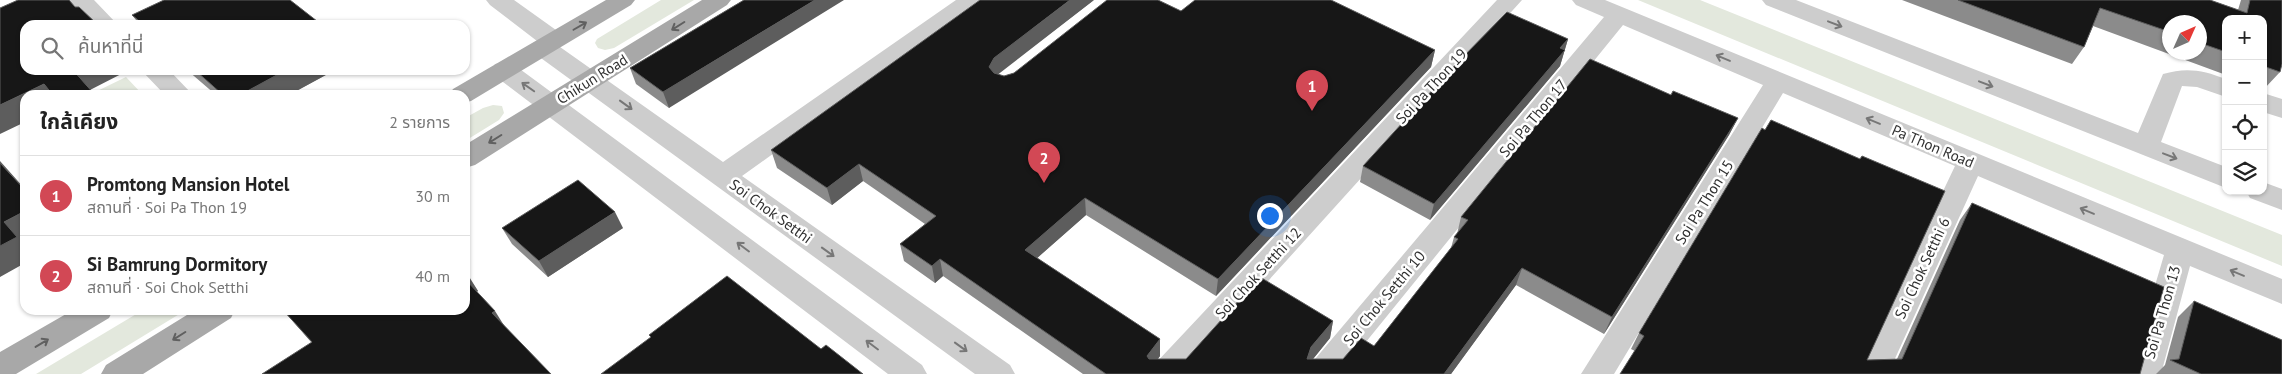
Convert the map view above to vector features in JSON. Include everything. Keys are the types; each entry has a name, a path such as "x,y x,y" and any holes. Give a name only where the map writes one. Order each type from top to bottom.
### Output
{"main road":[{"path":"470,90 624,0"},
{"name":"Chikun Road","path":"470,155 719,0"},
{"path":"0,368 90,315"},
{"path":"117,374 212,315"}],"street":[{"path":"80,0 101,20"},
{"name":"Soi Chok Setthi","path":"498,0 591,80 998,374"},
{"path":"722,176 972,0"},
{"name":"Soi Pa Thon 19","path":"1351,171 1510,0"},
{"name":"Pa Thon Road","path":"1584,0 2282,292"},
{"path":"1774,0 1810,6 2146,147 2222,176"},
{"name":"Soi Pa Thon 17","path":"1447,222 1619,15"},
{"path":"504,70 912,374"},
{"path":"159,75 175,90"},
{"path":"2146,147 2172,80 2182,76 2198,78 2222,87"},
{"name":"Soi Pa Thon 15","path":"1597,374 1778,81"},
{"path":"2267,103 2282,109"},
{"name":"Soi Chok Setthi 6","path":"1872,374 1971,162"},
{"name":"Soi Chok Setthi 12","path":"1165,374 1351,171"},
{"path":"2267,194 2282,200"},
{"name":"Soi Chok Setthi 10","path":"1321,374 1447,222"},
{"name":"Soi Pa Thon 13","path":"2145,374 2180,250"}],"shaded area":[{"path":"661,0 694,0 614,48 605,50 598,48 595,43 597,39"},
{"path":"1638,0 1700,0 2282,235 2282,266"},
{"path":"126,77 138,90 99,90"},
{"path":"493,105 502,106 504,113 499,120 470,138 470,115"},
{"path":"135,315 178,315 81,374 36,374"}],"building":[{"path":"18,0 69,0 75,7 79,7 93,20 20,20 20,75 77,75 91,90 49,90 44,84 31,90 20,90 20,95 0,105 0,8"},
{"path":"164,0 290,0 316,20 138,20 132,15"},
{"path":"744,0 815,0 663,92 630,68"},
{"path":"980,0 1070,0 994,58 989,67 994,73 1004,76 1014,73 1107,0 1158,0 1181,11 1195,0 1331,0 1435,50 1218,279 1085,198 1025,250 1160,339 1147,356 1149,359 1186,359 1260,277 1333,321 1311,347 1307,359 1343,359 1361,338 1374,346 1458,239 1454,237 1468,220 1461,217 1590,59 1671,95 1673,91 1738,118 1612,317 1522,268 1444,374 1106,374 940,259 932,266 900,244 936,216 859,164 827,188 771,150"},
{"path":"1958,0 2210,0 2247,13 2250,0 2282,0 2282,64 2280,72 2267,67 2267,15 2222,15 2222,51 2207,45 2207,15 2162,15 2162,29 2100,8 2084,47"},
{"path":"1507,12 1568,39 1560,48 1565,50 1434,204 1363,166 1458,62"},
{"path":"201,75 277,75 249,90 217,90"},
{"path":"1771,120 1860,159 1862,156 1945,191 1867,360 1902,359 1972,203 2164,287 2140,374 1620,374 1644,336 1639,333 1762,128 1765,130"},
{"path":"0,163 20,185 20,214 4,222 17,237 0,246"},
{"path":"578,180 615,212 539,261 502,228"},
{"path":"727,276 821,349 826,345 863,374 601,374"},
{"path":"470,284 495,311 492,313 551,374 262,374 312,342 288,315 470,315"},
{"path":"2194,301 2282,340 2282,374 2201,374 2170,360 2179,359"}],"place":[{"name":"Promtong Mansion Hotel","path":"1312,111"},
{"name":"Si Bamrung Dormitory","path":"1044,183"}]}
